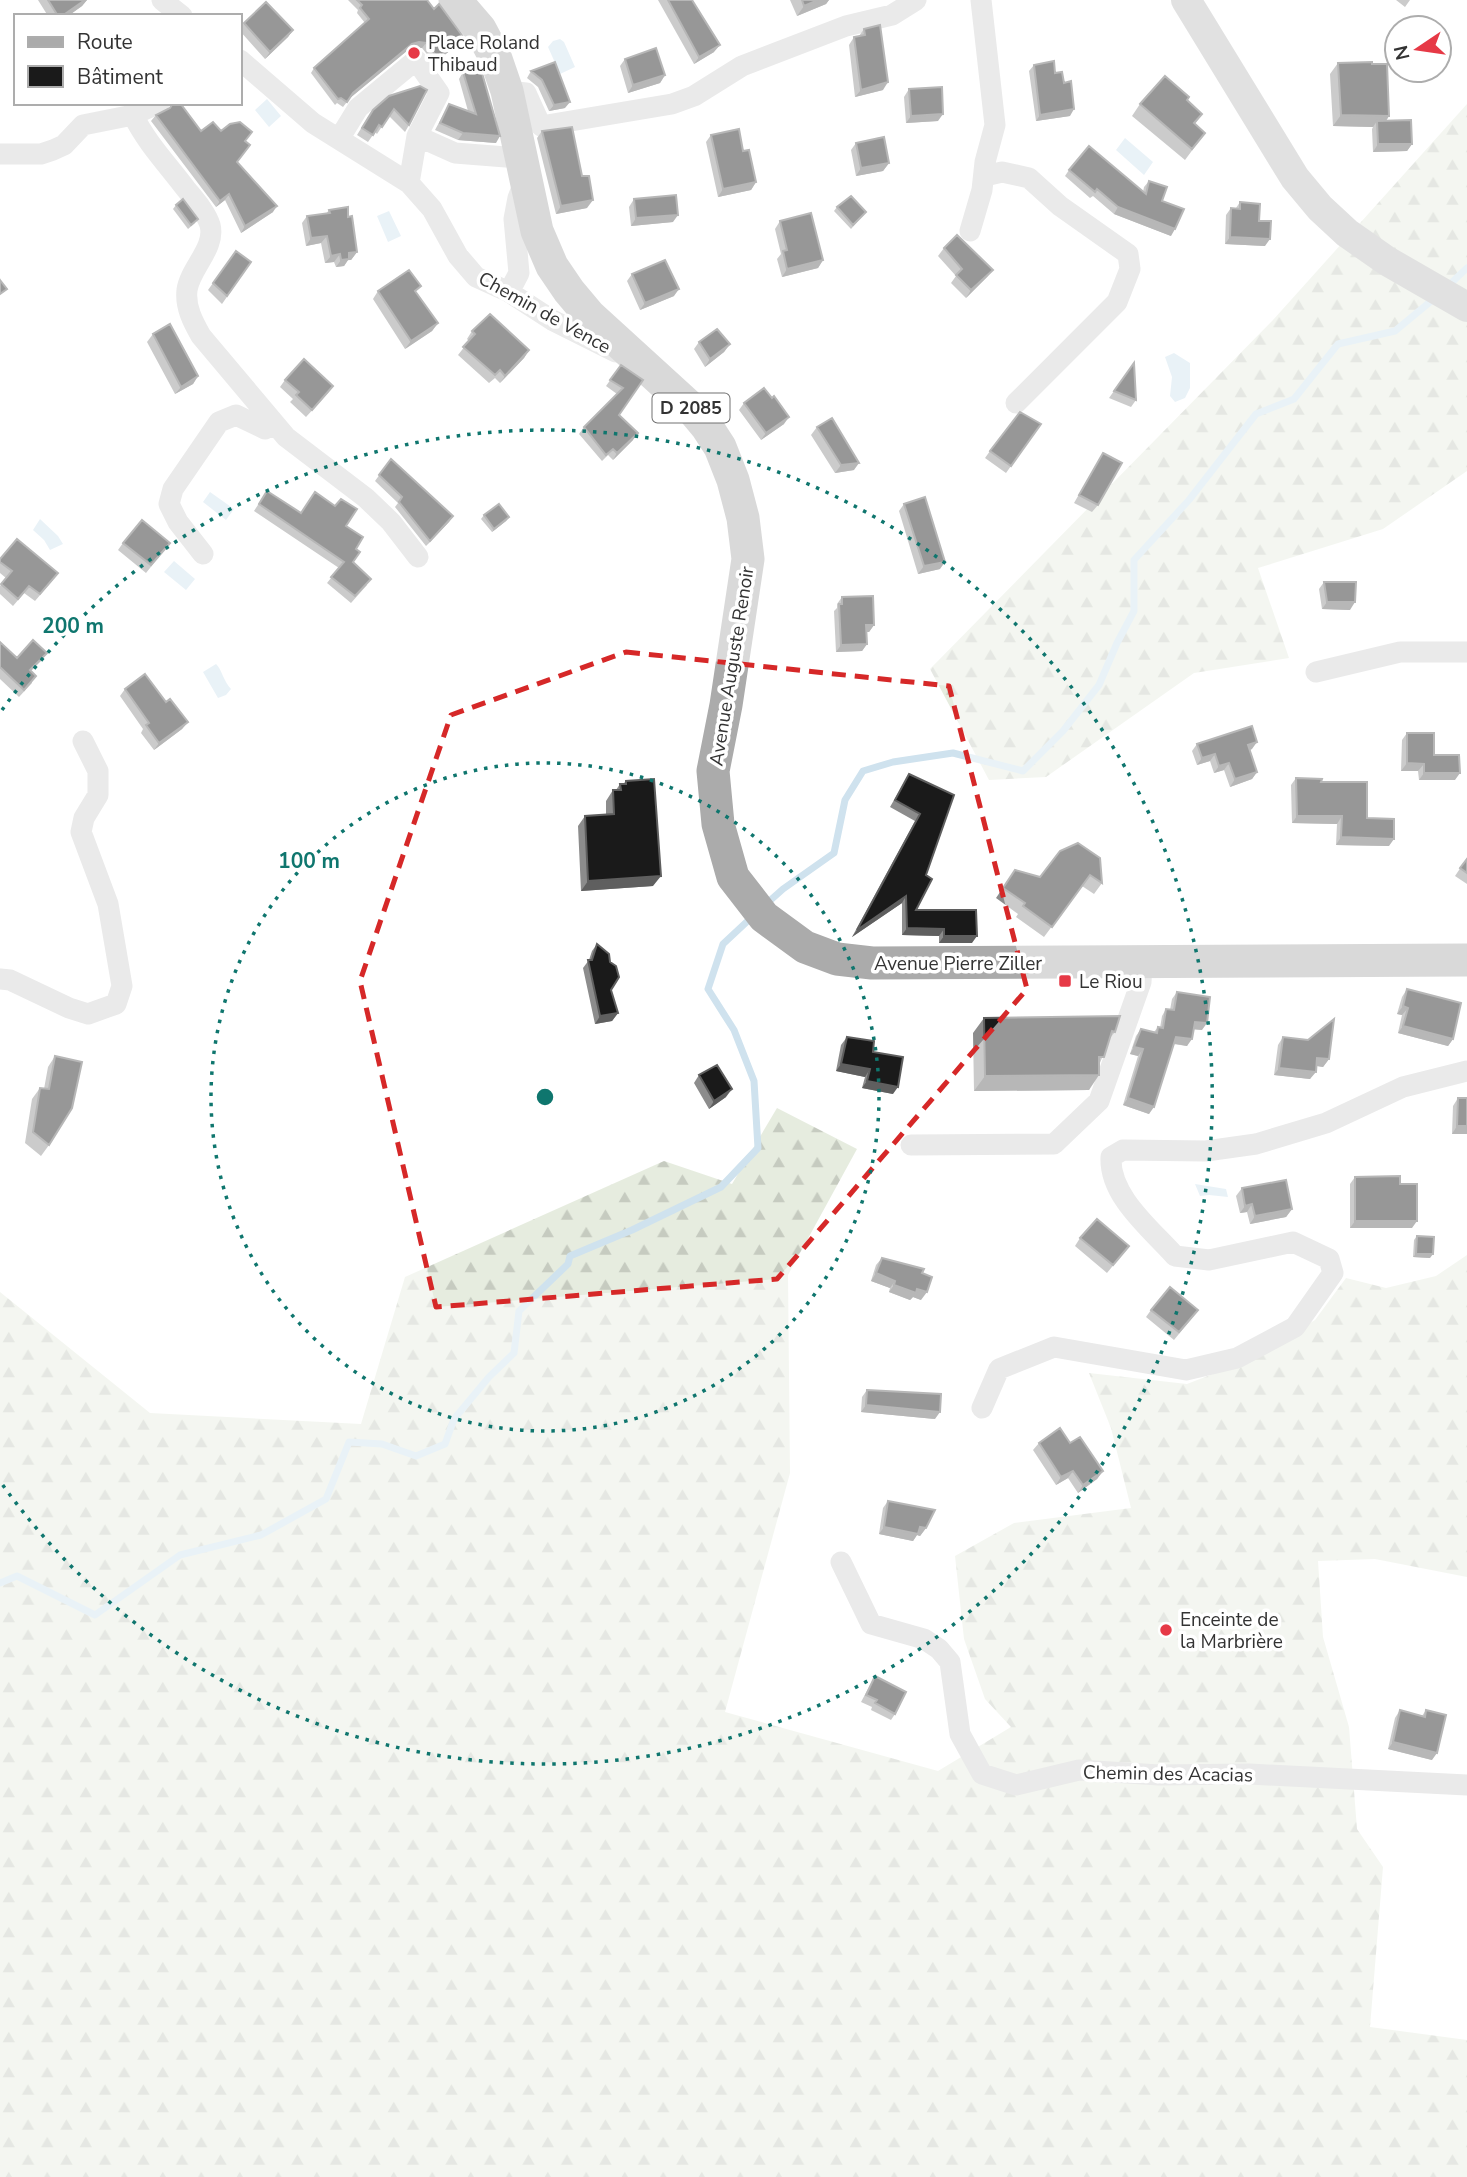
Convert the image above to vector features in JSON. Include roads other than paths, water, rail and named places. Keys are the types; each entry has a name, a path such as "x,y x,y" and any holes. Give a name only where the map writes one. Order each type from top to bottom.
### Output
{"main road":[{"name":"Avenue Auguste Renoir","path":"454,0 480,29 496,59 507,91 537,231 552,266 590,316 640,364 680,397 707,427 720,447 733,480 743,518 748,559 713,771 718,824 733,877"},
{"path":"1186,0 1295,178 1320,208 1347,233 1387,261 1467,306"},
{"name":"Avenue Pierre Ziller","path":"733,877 764,917 805,947 837,959 872,964 1467,960"}],"street":[{"path":"162,0 180,14"},
{"path":"507,91 526,93 541,126 672,103 694,96 742,66 846,26 892,15 916,0"},
{"path":"970,231 995,125 981,0"},
{"path":"339,139 358,108 416,60 439,93 417,136 410,184"},
{"name":"Chemin de Vence","path":"242,62 313,123 410,184 432,209 458,256 476,277 509,292 552,320 640,364"},
{"path":"0,154 41,154 64,145 83,125 132,115 154,105"},
{"path":"132,115 140,130 210,223 212,236 194,268 187,290 190,317 201,336 274,424 322,466 366,498 391,522 418,556"},
{"path":"417,136 455,153 506,157 524,167 514,219 519,273 509,292"},
{"path":"985,176 1002,172 1029,178 1059,206 1128,254 1130,269 1118,302 1016,403"},
{"path":"203,554 178,522 169,504 173,489 219,422 236,415 265,429 274,424"},
{"path":"1316,671 1400,652 1467,652"},
{"path":"0,979 10,980 88,1014 116,1004 122,986 108,904 80,832 84,818 98,795 98,771 83,741"},
{"path":"911,1145 1054,1144 1100,1101 1141,982 1142,964"},
{"path":"982,1408 999,1369 1054,1347 1186,1370 1237,1358 1295,1327 1333,1273 1329,1259 1293,1242 1209,1260 1175,1256 1125,1201 1110,1169 1111,1157 1123,1150 1206,1152 1255,1144 1326,1123 1403,1087 1467,1071"},
{"name":"Chemin des Acacias","path":"841,1562 871,1624 924,1639 939,1649 950,1662 960,1734 982,1774 1016,1785 1079,1770 1159,1775 1249,1774 1467,1785"}],"water":[{"path":"560,39 564,42 575,67 560,74 548,47 553,41"},
{"path":"267,99 281,116 269,127 255,110"},
{"path":"1125,138 1153,162 1144,175 1116,150"},
{"path":"389,211 401,236 388,242 377,216"},
{"path":"1174,353 1190,363 1190,388 1185,398 1175,402 1170,396 1172,377 1165,357"},
{"path":"210,492 234,509 226,520 203,502"},
{"path":"40,519 63,544 50,550 33,530"},
{"path":"174,561 195,579 186,590 164,572"},
{"path":"216,664 231,689 218,698 203,672"},
{"path":"1195,1184 1226,1189 1228,1197 1200,1196"}],"waterway":[{"path":"1448,286 1467,268"},
{"path":"764,906 834,853 845,800 863,771 893,762 953,753 1023,771 1063,731 1099,685 1134,611 1134,560 1189,500 1256,414 1294,399 1338,344 1395,331 1436,297"},
{"path":"0,1583 17,1576 95,1615 180,1555 261,1535 326,1499 349,1442 382,1444 416,1456 445,1444 454,1419 489,1377 514,1353 519,1311 568,1264 570,1256 632,1230 721,1187 758,1148 754,1081 734,1030 708,989 723,944 753,916"}],"place":[{"name":"Place Roland Thibaud","path":"414,53"},
{"name":"Le Riou","path":"1065,981"},
{"name":"Enceinte de la Marbrière","path":"1166,1630"}]}
